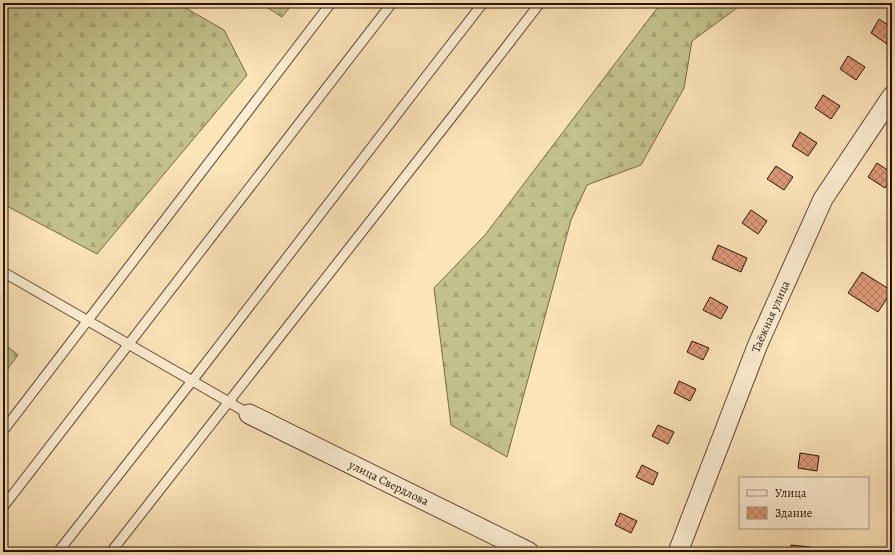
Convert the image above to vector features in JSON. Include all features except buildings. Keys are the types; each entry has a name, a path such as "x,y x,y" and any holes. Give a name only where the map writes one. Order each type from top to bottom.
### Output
{"street":[{"name":"Таёжная улица","path":"678,552 758,344 823,199 892,96"},
{"name":"улица Свердлова","path":"250,414 528,552"}],"lane":[{"path":"3,431 331,3"},
{"path":"3,507 392,3"},
{"path":"58,552 192,381 483,3"},
{"path":"111,552 540,3"},
{"path":"3,272 250,414"}],"green space":[{"path":"6,3 177,3 224,30 247,75 97,254 3,204 3,11"},
{"path":"260,3 293,3 282,17"},
{"path":"661,3 741,3 741,5 692,41 684,88 641,165 587,185 571,220 507,457 451,425 434,288 485,235"},
{"path":"3,343 18,355 3,375"}]}
